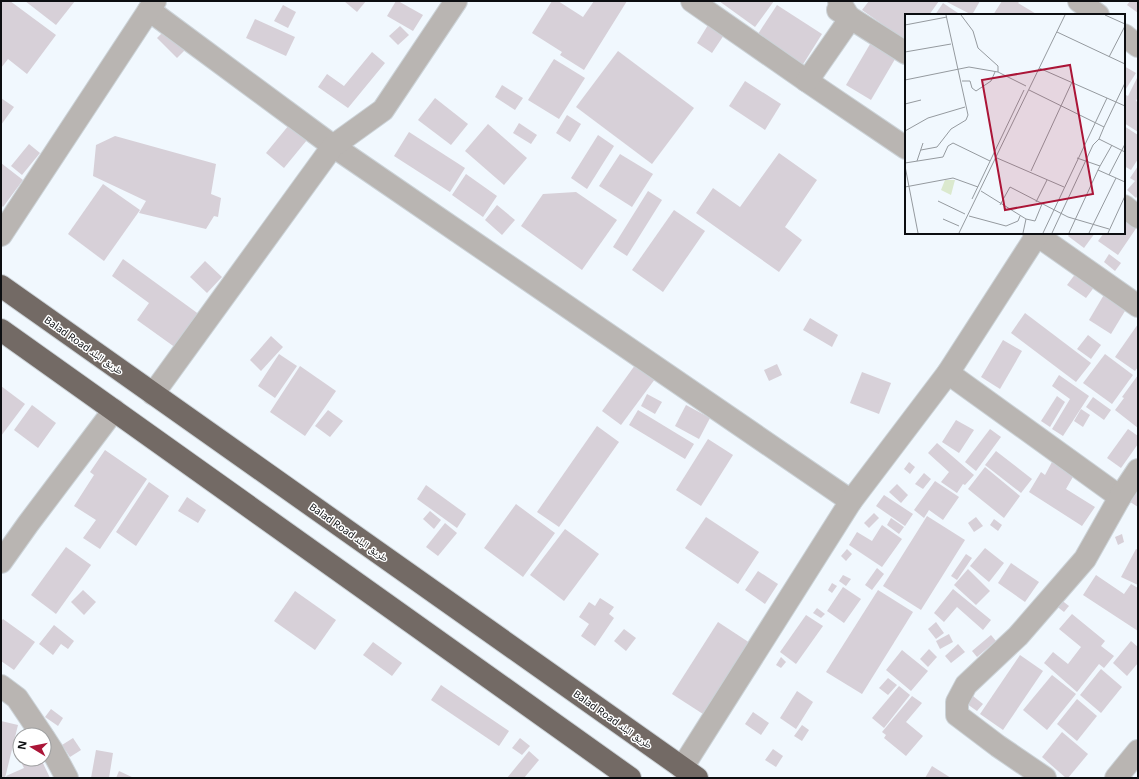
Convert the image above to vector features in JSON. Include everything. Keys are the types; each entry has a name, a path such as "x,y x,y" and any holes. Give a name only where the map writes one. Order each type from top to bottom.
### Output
{"highway":[{"name":"Balad Road طريق البلد","path":"1,286 689,773"},
{"path":"1,330 630,778"}],"street":[{"path":"153,394 333,146 383,110 456,1"},
{"path":"692,1 905,147"},
{"path":"826,1 844,10 905,52"},
{"path":"1079,1 1097,14"},
{"path":"1,235 152,5 333,146 851,500"},
{"path":"807,81 844,10"},
{"path":"1125,36 1138,46"},
{"path":"1125,207 1138,217"},
{"path":"689,773 851,500 948,373 1036,234 1138,306"},
{"path":"948,373 1120,497"},
{"path":"1,562 114,410"},
{"path":"1045,778 998,746 957,715 957,702 966,685 1018,636 1085,559 1120,497 1138,470"},
{"path":"1,686 16,698 36,727"},
{"path":"52,750 67,778"},
{"path":"1116,778 1138,751"}],"building":[{"path":"3,1 10,1 56,35 27,74 8,59 1,68 1,4"},
{"path":"25,1 75,1 56,25"},
{"path":"344,1 366,1 357,12"},
{"path":"396,1 423,15 413,31 387,16"},
{"path":"552,1 558,1 583,17 594,1 627,1 584,70 560,55 562,52 532,33"},
{"path":"719,1 774,1 755,27"},
{"path":"869,1 939,1 930,14 905,14 905,40 862,10"},
{"path":"945,1 980,1 973,14"},
{"path":"1002,1 1020,1 1018,3 1036,14 994,14"},
{"path":"1130,1 1138,1 1138,13 1127,5"},
{"path":"943,3 960,14 936,14"},
{"path":"283,5 296,12 288,28 274,21"},
{"path":"777,5 822,34 802,66 756,37"},
{"path":"255,19 295,37 286,56 246,38"},
{"path":"708,25 724,35 712,53 697,43"},
{"path":"400,26 409,35 398,45 389,36"},
{"path":"166,29 186,49 177,58 157,38"},
{"path":"873,39 898,54 871,100 846,85"},
{"path":"618,51 694,108 652,164 576,107"},
{"path":"372,52 385,63 348,108 318,87 327,74 344,86"},
{"path":"554,59 585,78 559,119 528,100"},
{"path":"1125,67 1136,73 1125,90"},
{"path":"1138,76 1138,97 1136,101 1138,102 1138,132 1125,124 1125,96 1128,96"},
{"path":"745,81 781,104 765,130 729,106"},
{"path":"502,85 523,98 515,110 495,97"},
{"path":"1,98 14,107 1,125"},
{"path":"435,98 468,124 451,145 418,120"},
{"path":"567,115 581,124 570,142 556,133"},
{"path":"519,123 537,135 531,144 513,133"},
{"path":"488,124 527,158 504,185 465,151"},
{"path":"289,125 307,140 284,168 266,153"},
{"path":"1125,127 1138,135 1138,159 1131,170 1125,167"},
{"path":"409,132 465,168 450,192 394,156"},
{"path":"598,135 614,146 587,189 571,178"},
{"path":"115,136 216,164 211,194 221,198 218,217 214,216 206,229 139,213 146,201 93,176 96,145"},
{"path":"29,144 40,153 22,175 11,166"},
{"path":"779,153 817,180 785,227 802,240 779,272 696,213 713,188 740,207"},
{"path":"620,154 653,174 632,207 599,186"},
{"path":"1,163 23,180 3,207 1,205"},
{"path":"1138,166 1138,195 1136,198 1127,190 1135,181 1130,178"},
{"path":"466,174 497,196 483,217 452,195"},
{"path":"103,184 140,210 104,261 68,234"},
{"path":"648,191 662,200 627,256 613,247"},
{"path":"576,192 617,220 582,270 521,226 543,194"},
{"path":"497,205 515,220 502,235 485,220"},
{"path":"674,210 705,231 663,292 632,270"},
{"path":"1125,219 1137,227 1118,255 1098,241 1103,234 1125,234"},
{"path":"1069,234 1094,234 1084,248 1068,236"},
{"path":"1109,254 1121,263 1115,271 1104,262"},
{"path":"123,259 200,315 176,348 137,320 149,303 112,276"},
{"path":"205,261 222,277 207,293 190,277"},
{"path":"1076,273 1095,286 1086,298 1067,285"},
{"path":"1105,293 1128,306 1111,334 1089,320"},
{"path":"1025,313 1091,363 1076,382 1011,333"},
{"path":"810,318 838,335 832,347 803,330"},
{"path":"1138,324 1138,367 1135,371 1115,357"},
{"path":"1088,335 1101,345 1091,359 1077,349"},
{"path":"271,336 283,347 261,371 250,360"},
{"path":"1003,340 1022,351 1000,389 981,377"},
{"path":"279,354 297,366 275,398 258,386"},
{"path":"1105,354 1133,375 1112,404 1083,383"},
{"path":"638,361 658,375 621,425 602,411"},
{"path":"777,364 782,375 769,381 764,370"},
{"path":"300,366 336,391 305,436 270,412"},
{"path":"862,372 891,383 879,414 850,403"},
{"path":"1059,375 1089,396 1063,436 1052,429 1070,399 1052,386"},
{"path":"1138,375 1138,428 1115,410 1124,398 1122,397"},
{"path":"1,386 25,404 1,436"},
{"path":"647,394 662,402 655,414 641,406"},
{"path":"1057,396 1065,402 1050,427 1041,421"},
{"path":"1093,397 1111,410 1104,420 1086,407"},
{"path":"32,405 56,423 38,448 14,430"},
{"path":"686,405 710,418 699,439 675,426"},
{"path":"1081,409 1090,415 1083,427 1074,421"},
{"path":"328,410 343,421 330,437 315,426"},
{"path":"638,410 694,444 685,459 629,425"},
{"path":"956,420 974,430 959,453 942,442"},
{"path":"597,426 619,442 559,527 537,512"},
{"path":"990,429 1001,437 976,471 965,462"},
{"path":"1128,429 1138,436 1138,444 1121,468 1107,458"},
{"path":"708,439 733,455 701,506 676,490"},
{"path":"937,443 974,475 965,485 963,484 957,493 941,482 949,472 928,453"},
{"path":"105,450 147,479 100,549 83,538 96,520 74,506 94,475 90,472"},
{"path":"996,451 1032,479 1021,493 985,465"},
{"path":"909,462 915,467 910,474 904,469"},
{"path":"1052,462 1074,475 1066,489 1095,507 1082,526 1029,492 1041,472 1045,475"},
{"path":"985,467 1020,496 1004,518 968,489"},
{"path":"924,473 931,479 923,489 915,484"},
{"path":"935,481 959,497 943,520 929,510 924,518 914,510"},
{"path":"149,482 169,496 136,546 116,532"},
{"path":"897,484 908,495 901,503 889,492"},
{"path":"426,485 466,514 457,528 417,499"},
{"path":"1138,488 1138,507 1127,500"},
{"path":"884,495 913,514 905,526 876,506"},
{"path":"187,497 206,510 198,523 178,511"},
{"path":"516,504 555,533 523,577 484,548"},
{"path":"430,511 441,520 434,529 423,519"},
{"path":"874,513 879,518 869,528 864,523"},
{"path":"927,516 965,540 921,610 883,586"},
{"path":"706,517 759,552 738,584 685,548"},
{"path":"976,517 983,526 974,532 968,523"},
{"path":"891,518 904,527 899,534 887,525"},
{"path":"994,519 1002,525 998,531 990,525"},
{"path":"445,523 457,533 438,556 426,547"},
{"path":"882,525 902,539 882,567 849,545 857,532 872,541"},
{"path":"565,529 599,554 564,601 530,575"},
{"path":"1122,534 1124,542 1118,545 1115,537"},
{"path":"66,547 91,565 56,614 31,595"},
{"path":"985,548 1004,563 989,582 970,566"},
{"path":"847,549 852,554 846,561 841,556"},
{"path":"1136,549 1138,550 1138,585 1121,577"},
{"path":"966,554 972,558 957,580 951,576"},
{"path":"1011,563 1039,582 1025,602 998,583"},
{"path":"877,568 884,574 872,590 865,585"},
{"path":"968,569 990,591 976,605 954,585"},
{"path":"758,571 778,584 765,604 745,590"},
{"path":"843,575 851,579 846,586 839,581"},
{"path":"1096,575 1124,594 1131,584 1138,588 1138,631 1083,595"},
{"path":"832,583 837,586 832,593 828,590"},
{"path":"843,587 861,599 844,623 827,611"},
{"path":"953,589 991,620 983,630 957,607 944,622 934,613"},
{"path":"83,590 96,602 84,615 71,602"},
{"path":"878,590 913,612 862,694 826,672"},
{"path":"295,591 336,620 315,650 274,621"},
{"path":"600,598 614,607 609,614 614,618 595,646 581,636 589,624 579,617 589,602 595,606"},
{"path":"1060,599 1069,606 1064,612 1055,605"},
{"path":"817,608 825,614 821,618 813,613"},
{"path":"1072,614 1105,641 1101,646 1114,656 1104,668 1099,664 1077,692 1044,663 1053,652 1068,664 1081,647 1059,629"},
{"path":"806,615 823,626 796,664 780,652"},
{"path":"3,619 35,642 14,670 1,661 1,621"},
{"path":"718,622 750,643 703,714 672,694"},
{"path":"936,622 944,633 936,639 928,629"},
{"path":"54,625 74,641 68,649 61,644 53,655 39,644"},
{"path":"624,629 636,638 626,651 614,641"},
{"path":"949,634 953,642 940,649 936,641"},
{"path":"991,635 996,641 977,657 972,651"},
{"path":"1131,641 1138,647 1138,663 1127,676 1113,663"},
{"path":"373,642 402,663 392,676 363,655"},
{"path":"958,644 965,652 951,663 945,656"},
{"path":"929,649 937,657 928,667 920,659"},
{"path":"902,650 928,671 911,691 886,670"},
{"path":"1020,655 1043,671 1003,730 980,714"},
{"path":"781,657 786,662 781,668 776,665"},
{"path":"1101,669 1122,687 1101,713 1080,695"},
{"path":"1052,675 1076,694 1047,730 1023,710"},
{"path":"888,678 897,685 888,695 879,688"},
{"path":"441,685 509,731 499,746 431,700"},
{"path":"899,686 910,695 884,728 872,718"},
{"path":"797,691 813,702 796,729 780,718"},
{"path":"912,696 922,703 906,722 923,736 906,756 884,738 886,735 882,732"},
{"path":"973,696 983,704 977,711 967,704"},
{"path":"1077,699 1097,716 1077,741 1057,724"},
{"path":"51,709 63,718 58,726 45,717"},
{"path":"753,712 769,723 761,735 745,724"},
{"path":"1,721 18,725 18,727 12,727 12,749 5,778 1,778"},
{"path":"802,725 809,730 802,741 794,736"},
{"path":"1062,732 1088,754 1068,778 1066,778 1042,757"},
{"path":"73,738 81,750 70,757 62,745"},
{"path":"520,738 530,746 522,755 512,748"},
{"path":"773,749 783,756 776,767 765,760"},
{"path":"96,750 113,753 109,778 91,778"},
{"path":"529,751 539,760 524,778 507,778"},
{"path":"932,766 951,778 925,778"},
{"path":"45,767 50,778 7,778 6,776 24,768"},
{"path":"119,771 134,778 116,778"}]}
